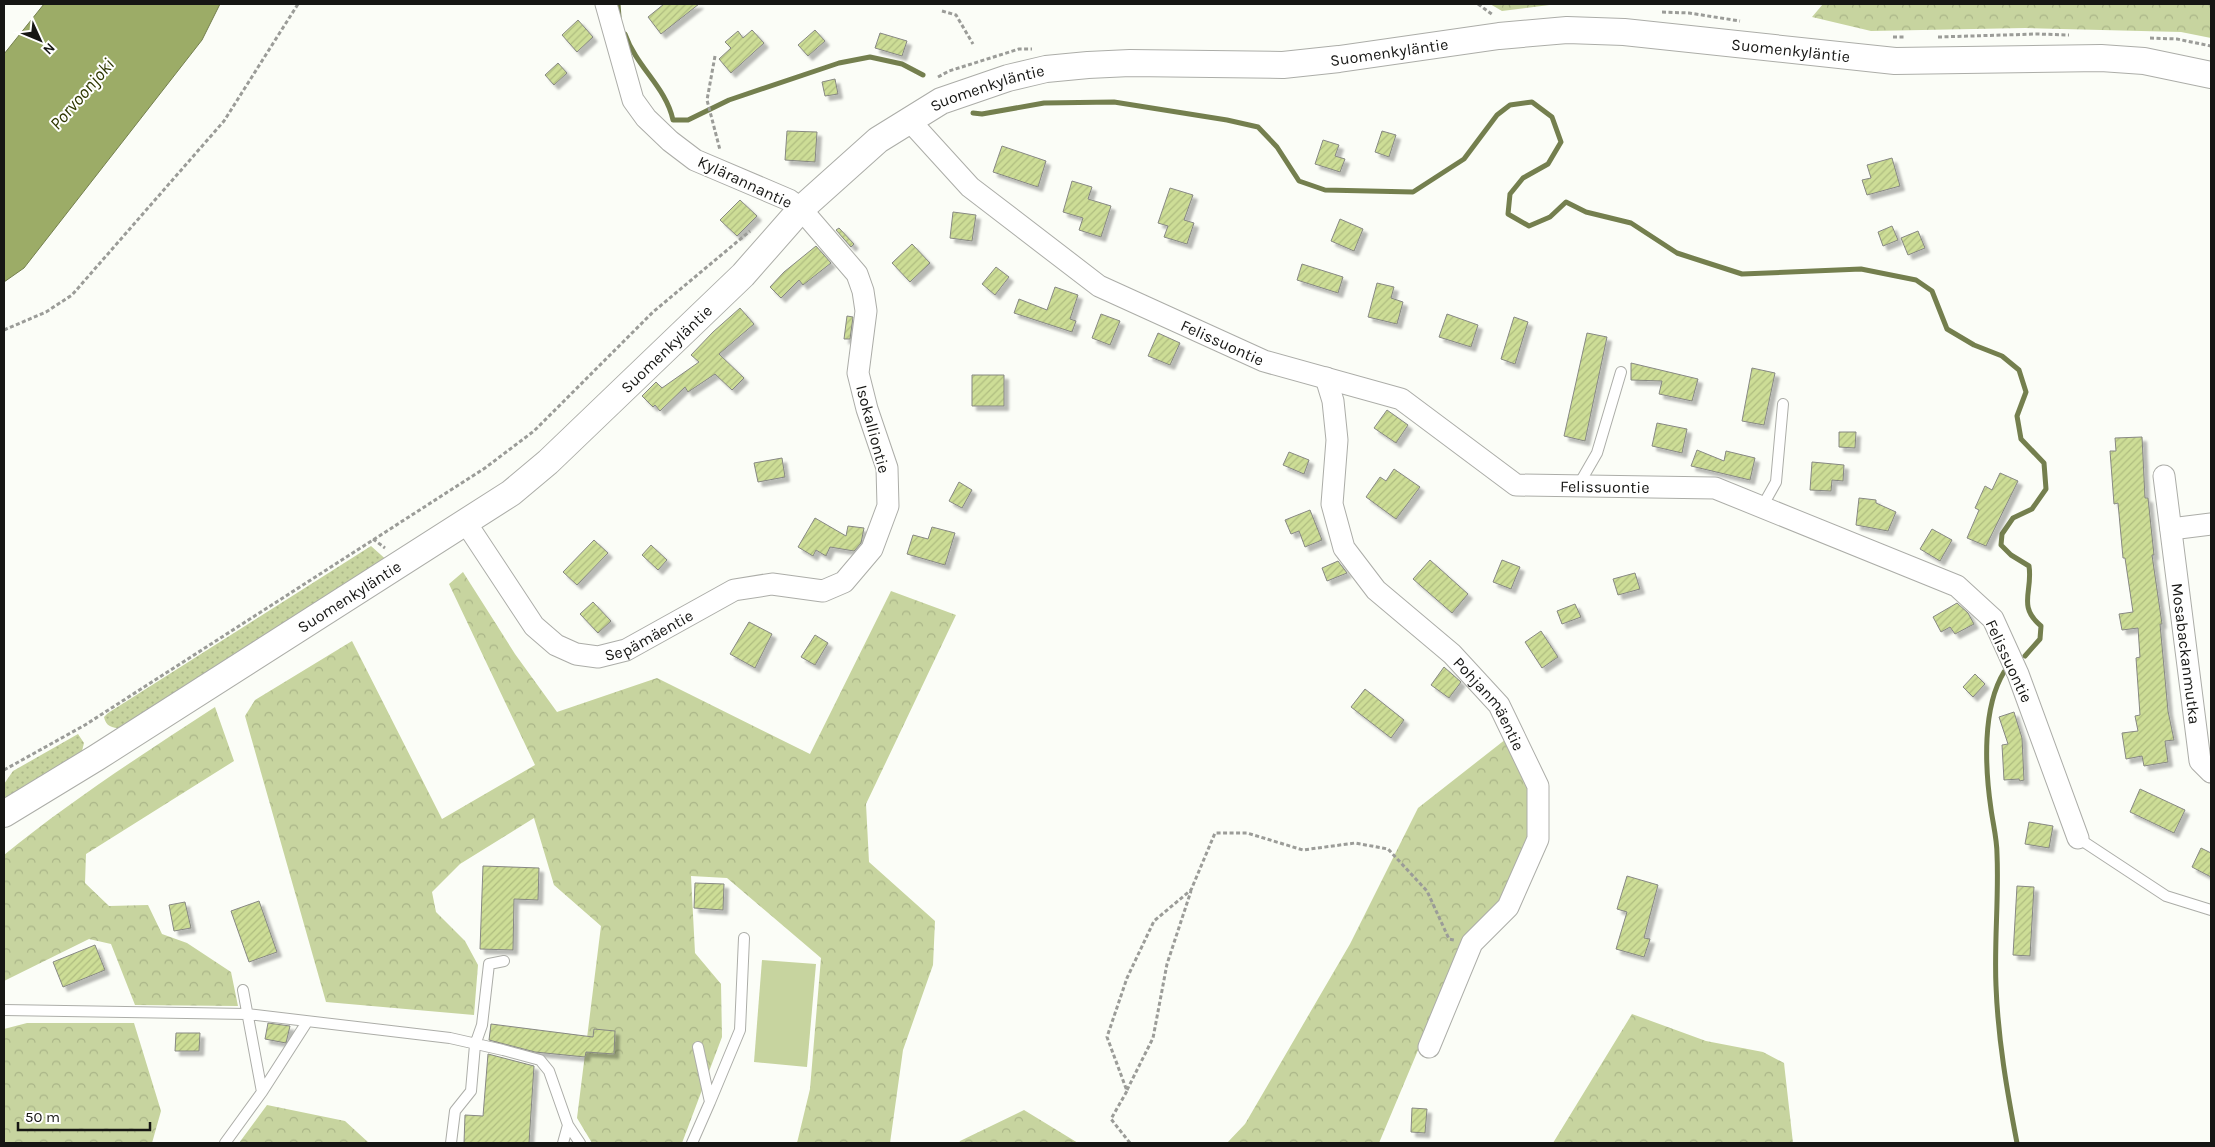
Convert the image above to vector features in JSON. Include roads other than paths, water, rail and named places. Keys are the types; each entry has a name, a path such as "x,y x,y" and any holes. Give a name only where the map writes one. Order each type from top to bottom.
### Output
{"street":[{"name":"Kylärannantie","path":"606,4 633,100 646,118 670,141 695,160 788,200 801,209"},
{"name":"Suomenkyläntie","path":"4,814 96,758 511,493 548,462 743,275 801,209 878,140 941,102 973,88 1046,69 1130,63 1284,65 1499,36 1567,30 1624,32 1895,61 2101,58 2144,61 2211,75"},
{"name":"Felissuontie","path":"909,120 970,187 1099,286 1264,361 1401,399 1516,485 1715,488 1957,586 1993,619 2018,674 2078,838"},
{"name":"Isokalliontie","path":"801,209 857,274 863,291 866,311 858,373 867,409 887,468 888,506 872,549"},
{"name":"Pohjanmäentie","path":"1326,378 1333,401 1336,440 1332,504 1344,548 1376,590 1452,654 1499,705 1538,786 1538,839 1508,907 1472,943 1429,1047"},
{"name":"Mosabackanmutka","path":"2164,476 2200,761 2211,772"},
{"name":"Sepämäentie","path":"466,523 534,626 556,645 576,654 598,658 626,650 734,590 772,584 824,590 844,582 872,549"},
{"path":"2171,529 2211,524"}],"lane":[{"path":"1578,486 1597,453 1621,372"},
{"path":"1762,507 1776,482 1783,404"},
{"name":"Felissuontie","path":"2078,838 2166,896 2211,910"},
{"path":"692,1143 740,1030 744,938"},
{"path":"451,1143 455,1111 471,1091 475,1045 482,1025 488,964 504,961"},
{"path":"243,990 262,1092"},
{"path":"4,1010 247,1014 450,1038 540,1060 549,1071 568,1125 580,1143"},
{"path":"225,1143 262,1092 307,1022"},
{"path":"698,1047 710,1102"},
{"path":"563,1143 568,1125"}],"water":[{"name":"Porvoonjoki","path":"44,4 220,4 202,40 24,268 4,282 4,54"}],"waterway":[{"path":"618,4 619,17"},
{"path":"625,34 630,46 664,97 673,120 688,120 729,100 839,63 870,57 902,64 923,75"},
{"path":"973,113 982,114 1044,103 1114,102 1227,120 1258,127 1277,147 1299,181 1325,190 1413,192 1464,159 1497,115 1510,105 1532,102 1552,117 1561,142 1548,164 1523,178 1510,194 1508,214 1529,226 1550,217 1566,202 1586,212 1631,223 1677,253 1742,274 1861,269 1916,280 1932,291 1947,329 1974,345 2002,356 2019,370 2026,392 2017,416 2021,439 2044,463 2046,489 2032,509 2013,518 2002,534 2001,545 2011,555 2029,566 2028,605 2034,619 2041,626 2040,639 2025,656"},
{"path":"2004,672 1997,687 1989,720 1987,775 1997,848 1997,1006 2004,1065 2017,1143"}]}
